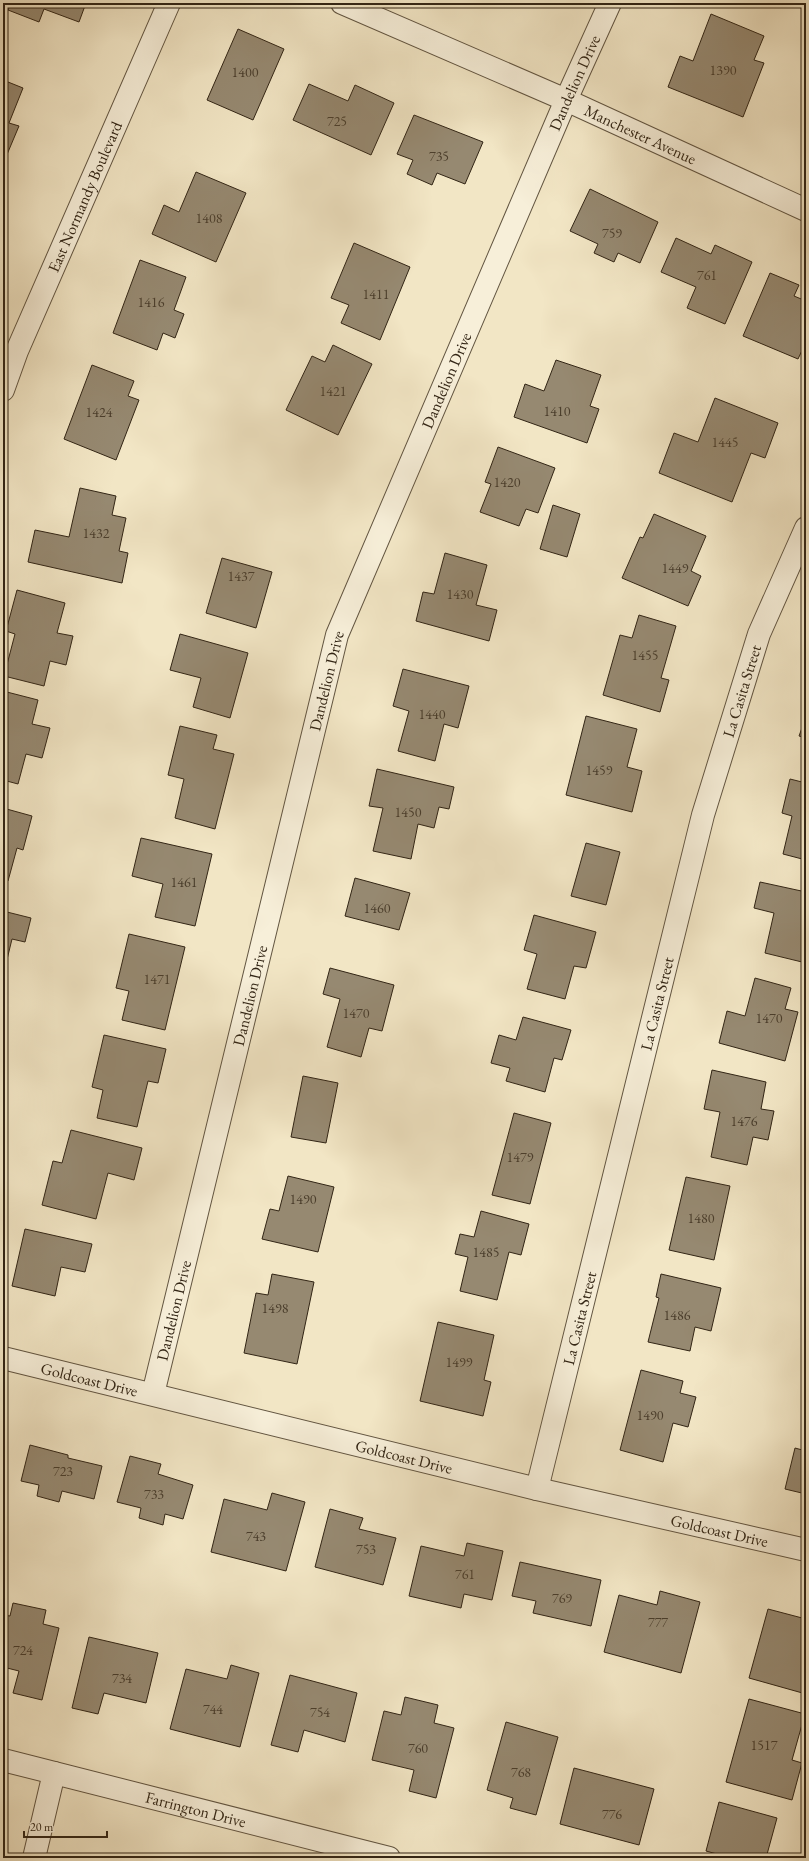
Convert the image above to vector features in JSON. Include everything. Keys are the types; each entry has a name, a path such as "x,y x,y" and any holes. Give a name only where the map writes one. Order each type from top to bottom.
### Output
{"street":[{"name":"East Normandy Boulevard","path":"3,390 17,352 169,3"},
{"name":"Manchester Avenue","path":"342,3 566,100 806,210"},
{"name":"Dandelion Drive","path":"153,1394 337,635 566,100 610,3"},
{"name":"La Casita Street","path":"537,1489 703,816 759,634 806,528"},
{"name":"Goldcoast Drive","path":"3,1358 537,1489 806,1550"},
{"name":"Farrington Drive","path":"3,1760 390,1858"},
{"path":"34,1858 54,1773"}],"building":[{"path":"11,3 86,3 79,22 44,9 39,22 8,10"},
{"path":"711,14 764,36 754,60 764,63 743,117 668,87 680,56 693,61"},
{"path":"238,29 284,49 253,120 207,100"},
{"path":"3,80 23,88 9,123 19,126 3,164"},
{"path":"309,84 348,101 355,85 394,103 371,155 293,120"},
{"path":"414,115 483,142 465,184 437,173 432,185 407,174 413,160 397,154"},
{"path":"196,172 246,193 216,262 152,234 164,205 179,212"},
{"path":"590,189 658,222 640,263 618,253 614,262 594,253 598,244 570,231"},
{"path":"676,238 711,254 715,245 752,262 725,324 687,308 696,287 661,272"},
{"path":"354,243 410,267 380,340 341,323 349,305 331,298"},
{"path":"140,260 186,277 174,310 184,314 175,338 163,333 157,350 113,333"},
{"path":"770,273 799,285 794,296 806,301 806,342 798,359 743,336"},
{"path":"333,345 372,364 338,435 286,410 312,356 325,362"},
{"path":"556,360 601,375 590,406 599,409 587,443 514,417 525,384 544,391"},
{"path":"92,365 134,381 128,396 139,400 116,460 64,439"},
{"path":"715,398 778,423 765,458 751,453 732,502 659,473 674,433 698,442"},
{"path":"498,447 555,468 538,513 526,509 519,526 480,512 491,484 485,482"},
{"path":"80,488 116,496 112,515 126,518 119,551 128,553 122,583 28,562 35,530 69,537"},
{"path":"553,505 580,514 567,557 540,549"},
{"path":"654,514 706,536 691,571 701,576 688,606 622,578 640,537 643,538"},
{"path":"445,553 487,565 476,605 497,610 489,641 416,621 423,592 434,594"},
{"path":"222,558 272,572 256,628 206,613"},
{"path":"17,590 65,603 57,633 73,636 66,665 50,661 44,686 4,676 15,634 6,631"},
{"path":"639,615 676,626 661,678 669,680 660,712 603,695 620,635 632,638"},
{"path":"180,634 248,653 230,718 193,707 201,678 170,670"},
{"path":"403,669 469,686 458,728 444,724 435,761 398,751 409,711 393,706"},
{"path":"3,691 38,700 32,724 50,728 42,758 26,754 18,784 3,780"},
{"path":"586,716 637,729 627,767 642,771 632,812 566,795"},
{"path":"806,717 806,738 799,736"},
{"path":"180,726 217,735 213,749 234,754 215,829 175,818 184,779 168,775"},
{"path":"377,769 454,787 449,809 439,807 434,828 418,824 411,859 373,851 383,808 369,806"},
{"path":"790,779 806,783 806,860 783,854 792,816 782,813"},
{"path":"3,808 32,816 23,850 17,848 8,881 3,880"},
{"path":"141,838 212,854 195,926 155,917 163,884 132,876"},
{"path":"586,843 620,852 606,905 571,896"},
{"path":"355,878 410,893 399,930 345,916"},
{"path":"760,882 806,892 806,943 802,962 765,953 774,913 754,908"},
{"path":"3,911 31,918 25,942 12,939 3,976"},
{"path":"534,915 596,932 586,968 574,966 565,999 527,989 537,954 524,950"},
{"path":"129,934 185,947 165,1030 122,1020 129,991 116,988"},
{"path":"330,968 394,985 382,1031 369,1028 361,1057 327,1047 340,999 323,994"},
{"path":"755,978 791,988 785,1009 798,1012 785,1061 719,1043 727,1011 745,1016"},
{"path":"523,1017 571,1030 562,1060 554,1058 545,1092 506,1081 510,1068 491,1063 499,1035 516,1040"},
{"path":"104,1035 166,1049 158,1083 148,1081 137,1127 97,1118 103,1090 92,1087"},
{"path":"712,1070 766,1082 761,1109 774,1111 768,1140 753,1137 747,1165 711,1157 720,1112 704,1109"},
{"path":"303,1076 338,1083 326,1143 291,1137"},
{"path":"514,1113 551,1123 530,1204 492,1195"},
{"path":"71,1130 142,1148 134,1180 108,1173 96,1219 42,1205 53,1161 62,1163"},
{"path":"288,1176 334,1187 318,1252 262,1239 270,1209 279,1211"},
{"path":"686,1177 730,1186 714,1260 669,1250"},
{"path":"481,1211 529,1224 521,1255 509,1252 497,1300 460,1291 468,1257 455,1254 460,1234 474,1237"},
{"path":"25,1229 92,1244 85,1272 61,1267 55,1296 12,1286"},
{"path":"272,1274 314,1282 297,1364 244,1353 256,1293 268,1295"},
{"path":"661,1274 721,1288 711,1331 695,1327 690,1351 648,1342 659,1298 656,1297"},
{"path":"438,1322 494,1335 484,1380 491,1382 483,1416 420,1401"},
{"path":"641,1370 683,1381 680,1393 696,1397 688,1427 673,1423 663,1462 620,1450"},
{"path":"30,1445 68,1455 68,1458 102,1466 94,1499 62,1491 59,1502 37,1496 39,1485 21,1481"},
{"path":"795,1448 806,1451 806,1494 785,1489"},
{"path":"130,1456 161,1464 158,1474 193,1485 183,1519 165,1514 163,1525 139,1518 141,1508 117,1502"},
{"path":"272,1493 305,1502 286,1571 211,1552 224,1499 267,1510"},
{"path":"330,1509 363,1518 359,1529 396,1538 383,1585 315,1567"},
{"path":"467,1543 503,1551 492,1600 464,1594 461,1608 409,1596 421,1546 464,1556"},
{"path":"520,1562 601,1580 591,1626 533,1613 536,1601 512,1596"},
{"path":"660,1591 700,1602 681,1673 604,1652 619,1595 657,1605"},
{"path":"13,1603 46,1610 43,1624 59,1628 42,1700 13,1693 19,1671 3,1667 3,1615 10,1616"},
{"path":"768,1609 806,1619 806,1694 749,1678"},
{"path":"89,1637 158,1653 146,1703 104,1693 98,1714 72,1708"},
{"path":"231,1665 259,1673 240,1747 170,1729 186,1669 227,1679"},
{"path":"290,1675 357,1693 345,1742 304,1730 298,1752 271,1745"},
{"path":"405,1697 438,1705 434,1723 454,1728 436,1798 409,1791 414,1770 372,1760 384,1711 401,1715"},
{"path":"749,1699 805,1714 792,1760 802,1763 792,1800 726,1782"},
{"path":"506,1722 558,1737 536,1815 510,1808 513,1798 487,1790"},
{"path":"574,1768 654,1789 639,1845 560,1824"},
{"path":"719,1802 777,1818 766,1858 723,1858 724,1856 706,1851"}]}
